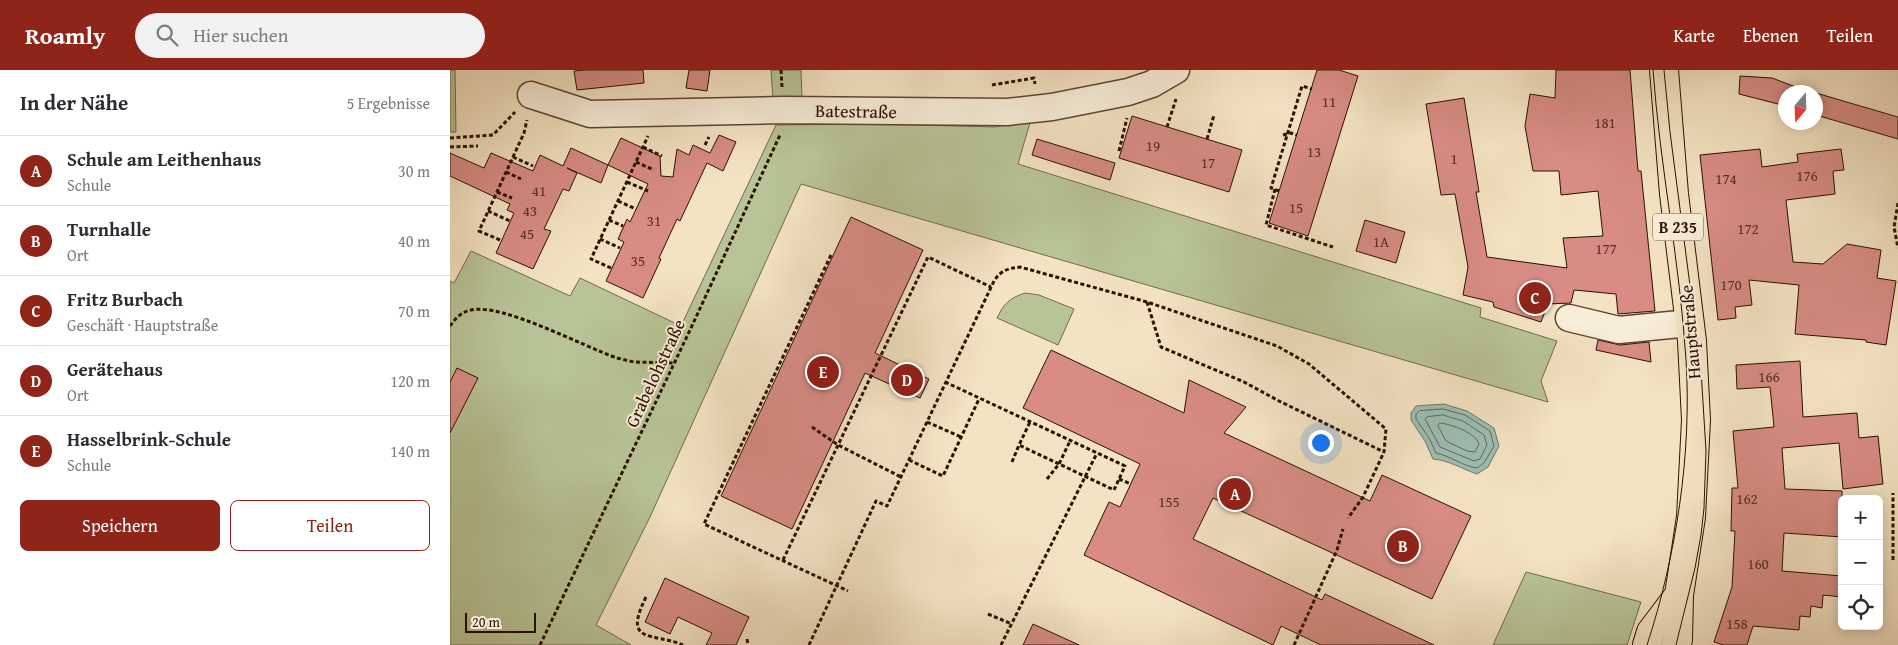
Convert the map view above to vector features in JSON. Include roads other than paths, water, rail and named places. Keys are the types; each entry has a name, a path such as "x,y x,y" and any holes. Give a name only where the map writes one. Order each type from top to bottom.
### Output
{"main road":[{"name":"Hauptstraße","path":"1664,70 1674,194 1690,323 1696,420 1690,518 1679,594 1678,640 1676,645"},
{"name":"Hauptstraße","path":"1647,645 1652,632 1679,594"}],"street":[{"name":"Batestraße","path":"531,96 590,114 783,110 1007,112 1052,107 1128,92 1152,84 1176,70"},
{"path":"1569,318 1619,330 1690,323"}],"water":[{"path":"1444,404 1467,411 1494,428 1499,446 1488,467 1477,474 1450,463 1433,459 1425,441 1411,420 1411,413 1416,406"}],"tram line":[{"path":"1647,645 1674,541 1680,505 1687,432 1686,360 1683,324 1660,143 1653,70"},
{"path":"1664,70 1670,132 1701,370 1706,451 1701,535 1676,645"}],"place":[{"name":"Fritz Burbach","path":"1535,298"},
{"name":"Hasselbrink-Schule","path":"823,372"},
{"name":"Gerätehaus","path":"907,380"},
{"name":"Schule am Leithenhaus","path":"1235,494"},
{"name":"Turnhalle","path":"1403,546"}]}
